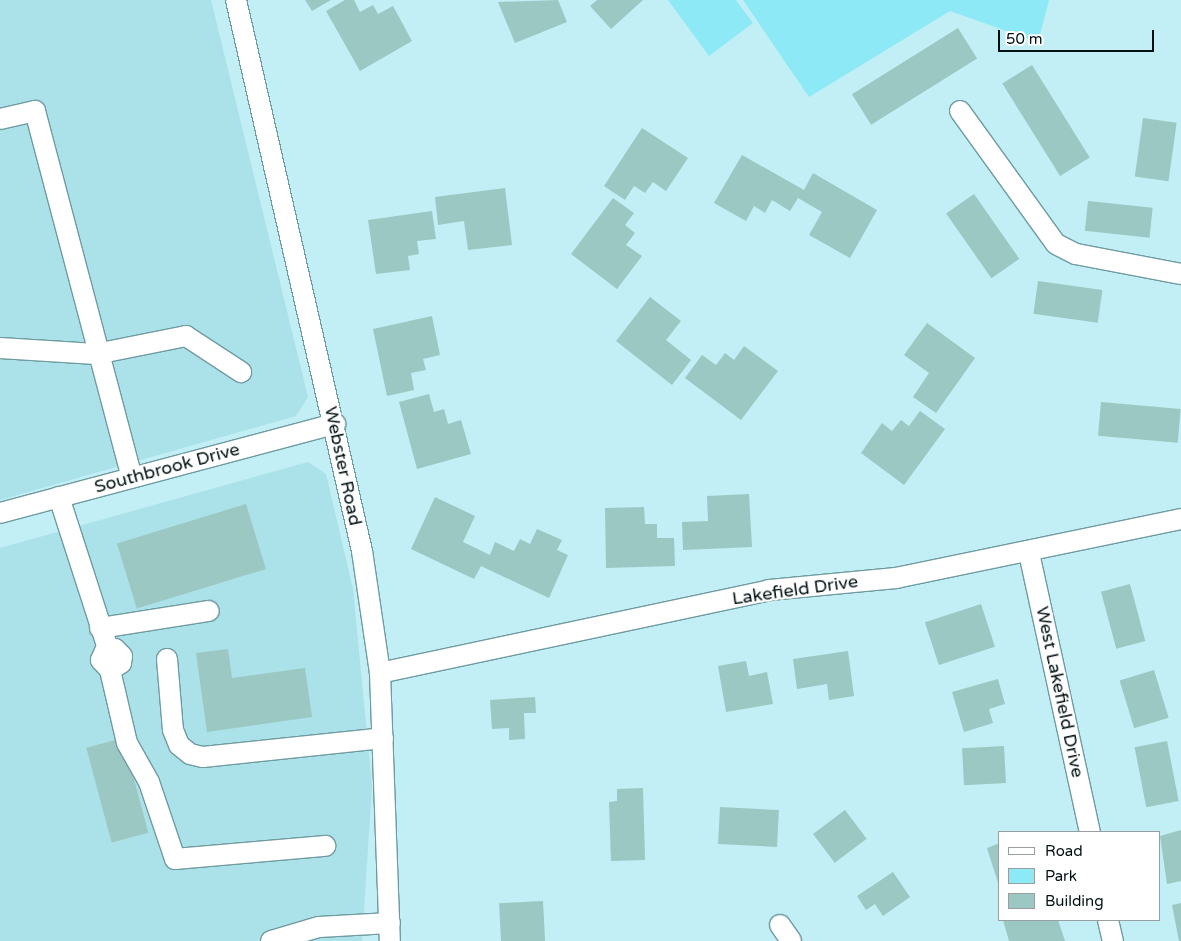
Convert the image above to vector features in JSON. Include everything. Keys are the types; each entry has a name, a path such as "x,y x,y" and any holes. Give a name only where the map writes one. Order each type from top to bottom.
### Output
{"street":[{"name":"Webster Road","path":"236,0 362,551 380,673 390,932"},
{"path":"0,119 35,111 96,354 132,477"},
{"path":"960,111 1056,244 1076,254 1181,274"},
{"path":"0,348 96,354 186,336 241,372"},
{"name":"Southbrook Drive","path":"0,513 334,424"},
{"path":"58,497 108,649 101,660 110,670 128,743 149,782 175,859 325,846"},
{"name":"Lakefield Drive","path":"380,673 770,590 896,578 1029,553 1181,519"},
{"name":"West Lakefield Drive","path":"1029,553 1090,831"},
{"path":"100,628 209,611"},
{"path":"167,659 173,730 179,745 190,754 203,757 383,738"},
{"path":"1108,921 1113,941"},
{"path":"271,941 320,926 390,932"}],"shaded area":[{"path":"0,0 211,0 308,397 296,416 0,500"},
{"path":"308,462 326,474 353,589 372,786 362,941 0,941 0,548"}],"green space":[{"path":"668,0 736,0 753,23 709,56"},
{"path":"743,0 1049,0 1038,42 950,11 809,97"}],"building":[{"path":"305,0 331,0 312,11"},
{"path":"345,0 354,0 360,12 373,5 378,14 393,6 412,41 360,71 326,11"},
{"path":"558,0 567,22 515,43 498,2"},
{"path":"597,0 643,0 611,29 590,6"},
{"path":"958,28 977,59 871,125 852,94"},
{"path":"1032,65 1090,157 1060,176 1002,84"},
{"path":"1143,118 1177,123 1168,181 1135,176"},
{"path":"642,128 688,158 666,191 653,182 645,193 634,186 625,200 604,186"},
{"path":"742,155 804,190 813,173 877,210 850,258 809,235 822,212 798,198 790,211 772,200 765,213 754,206 746,221 714,203"},
{"path":"505,188 512,245 468,250 464,221 438,225 435,197"},
{"path":"974,194 1019,259 991,278 946,214"},
{"path":"613,198 634,213 625,225 635,233 626,245 642,256 617,289 571,254"},
{"path":"1088,201 1153,208 1150,238 1085,231"},
{"path":"432,211 436,239 417,241 419,254 408,256 410,270 376,274 368,220"},
{"path":"1038,281 1102,290 1098,323 1033,314"},
{"path":"650,297 681,321 666,340 691,360 672,385 616,341"},
{"path":"432,316 440,355 423,359 426,370 411,373 414,390 387,396 373,329"},
{"path":"927,323 975,358 936,413 913,397 929,373 904,355"},
{"path":"744,346 778,371 741,420 685,378 702,355 716,365 725,353 734,360"},
{"path":"429,394 434,412 444,409 448,424 461,420 471,454 417,469 399,402"},
{"path":"1101,402 1181,409 1178,443 1098,436"},
{"path":"920,411 945,429 904,485 861,453 882,423 892,431 901,420 909,426"},
{"path":"749,494 752,547 683,550 682,522 708,521 707,496"},
{"path":"435,497 475,516 463,542 490,555 495,542 514,551 520,539 530,544 537,529 562,540 557,550 568,555 549,598 481,566 474,579 411,549"},
{"path":"246,504 266,569 137,608 117,543"},
{"path":"644,507 645,524 657,524 657,538 674,538 675,566 606,568 605,508"},
{"path":"1130,584 1145,641 1116,649 1101,592"},
{"path":"981,604 995,647 939,665 925,622"},
{"path":"228,649 232,678 305,668 312,717 207,732 196,653"},
{"path":"848,651 854,696 829,700 827,684 797,689 793,659"},
{"path":"746,661 749,676 767,672 773,704 726,712 718,666"},
{"path":"1154,670 1169,718 1134,728 1120,681"},
{"path":"998,679 1005,704 989,709 993,723 964,732 952,692"},
{"path":"535,697 536,713 524,713 525,739 509,740 509,728 492,729 490,700"},
{"path":"123,738 148,833 112,842 86,748"},
{"path":"1167,741 1179,801 1146,807 1135,747"},
{"path":"1004,746 1006,783 964,785 962,748"},
{"path":"643,788 645,860 611,861 609,802 617,801 617,789"},
{"path":"720,807 779,810 777,847 718,844"},
{"path":"845,810 867,839 835,863 813,834"},
{"path":"1181,830 1181,881 1167,884 1161,836"},
{"path":"998,844 998,883 987,848"},
{"path":"893,872 910,897 883,916 875,904 866,910 857,896"},
{"path":"543,901 545,941 501,941 499,903"},
{"path":"1181,903 1181,941 1179,941 1172,905"},
{"path":"1003,921 1058,921 1065,941 1009,941"}]}
